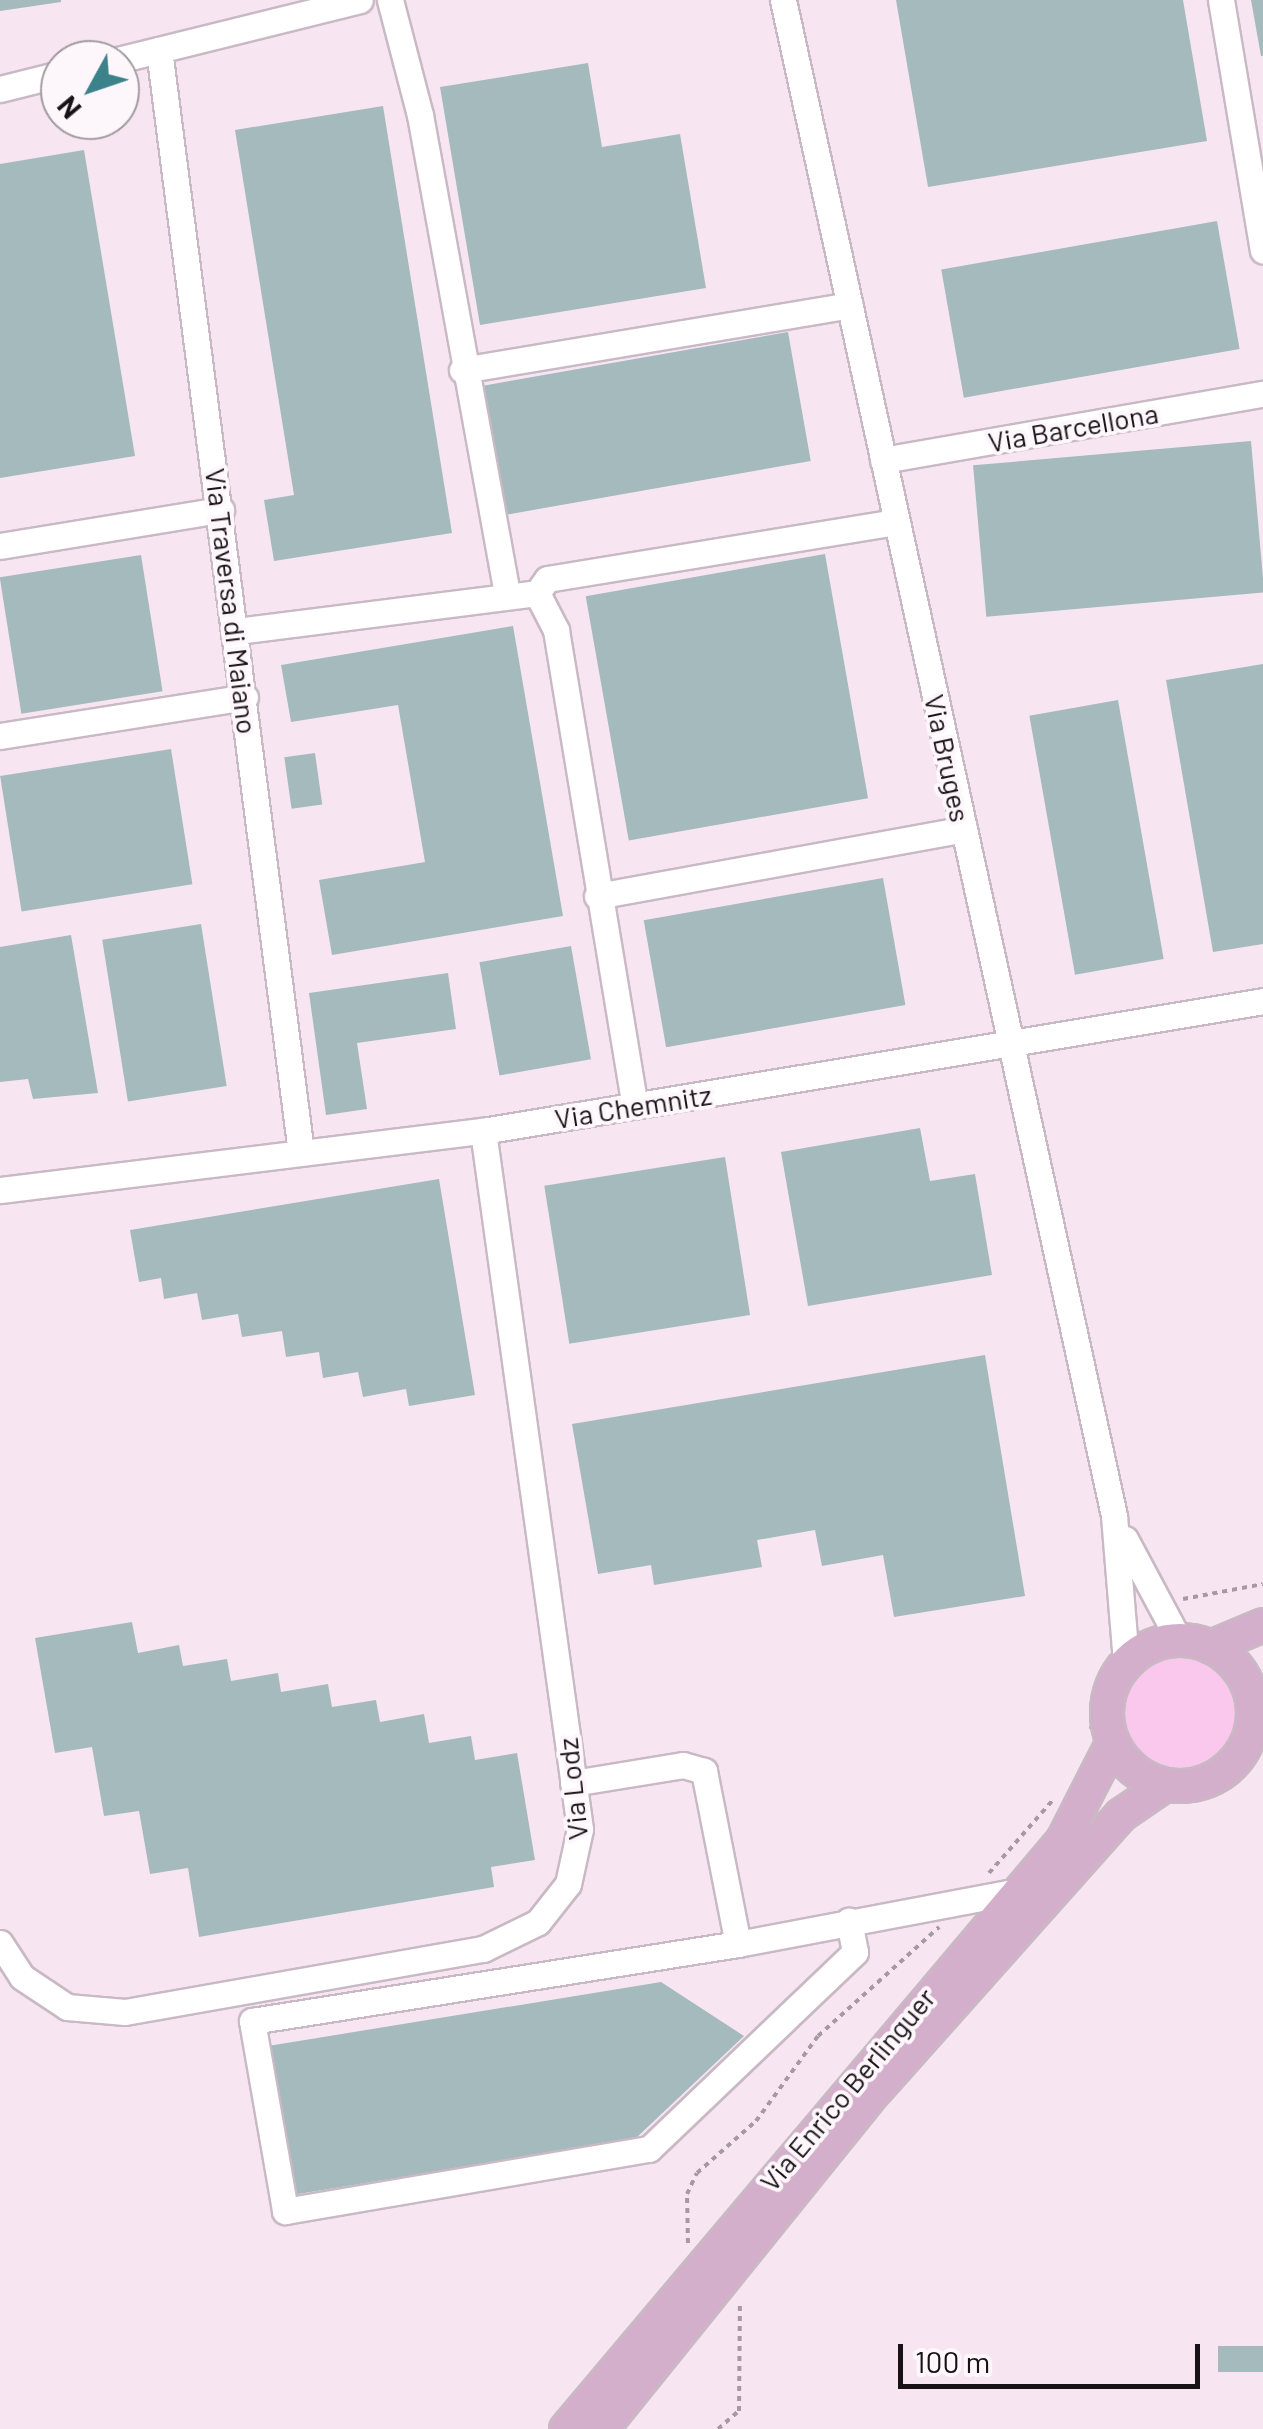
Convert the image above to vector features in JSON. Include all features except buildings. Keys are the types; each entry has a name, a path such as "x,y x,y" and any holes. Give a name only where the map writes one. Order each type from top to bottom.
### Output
{"main road":[{"path":"1120,1656 1195,1644 1263,1625"},
{"name":"Via Enrico Berlinguer","path":"602,2429 876,2090 1121,1815 1165,1785 1200,1784 1229,1767 1248,1738 1257,1695 1195,1644"},
{"name":"Via Enrico Berlinguer","path":"566,2429 1082,1815 1120,1656"},
{"path":"1102,1742 1129,1765 1165,1785"}],"street":[{"path":"140,55 360,0"},
{"path":"390,0 420,115 462,370 507,592"},
{"name":"Via Bruges","path":"783,0 1114,1516 1120,1656"},
{"path":"1221,0 1263,251"},
{"name":"Via Traversa di Maiano","path":"159,50 237,631 300,1152"},
{"path":"0,89 40,79"},
{"path":"462,370 850,305"},
{"name":"Via Barcellona","path":"883,460 1263,394"},
{"path":"0,546 221,510"},
{"path":"537,593 548,578 896,522"},
{"path":"237,631 507,592 537,593"},
{"path":"537,593 556,630 597,896 635,1106"},
{"path":"0,736 245,697"},
{"path":"597,896 964,828"},
{"name":"Via Chemnitz","path":"0,1190 483,1131 1263,1001"},
{"name":"Via Lodz","path":"0,1943 42,1993 97,2013 483,1949 538,1922 568,1884 581,1844 483,1131"},
{"name":"Via Bruges","path":"1114,1516 1156,1603 1195,1644"},
{"path":"573,1783 683,1765 704,1771 738,1944"},
{"path":"849,1921 855,1952 649,2149 284,2210 252,2021 738,1944 849,1921 940,1903 1019,1892"}],"path":[{"path":"1156,1603 1263,1584"},
{"path":"1102,1742 1091,1698 1120,1656"},
{"path":"981,1883 1062,1788"},
{"path":"690,2252 685,2208 697,2173 756,2121 818,2036 930,1941 940,1903"},
{"path":"718,2429 739,2411 735,2288"}],"shaded area":[{"path":"1179,1657 1201,1662 1219,1674 1231,1692 1236,1714 1231,1736 1219,1754 1201,1766 1179,1771 1157,1766 1139,1754 1127,1736 1122,1714 1127,1692 1139,1674 1157,1662"}]}
